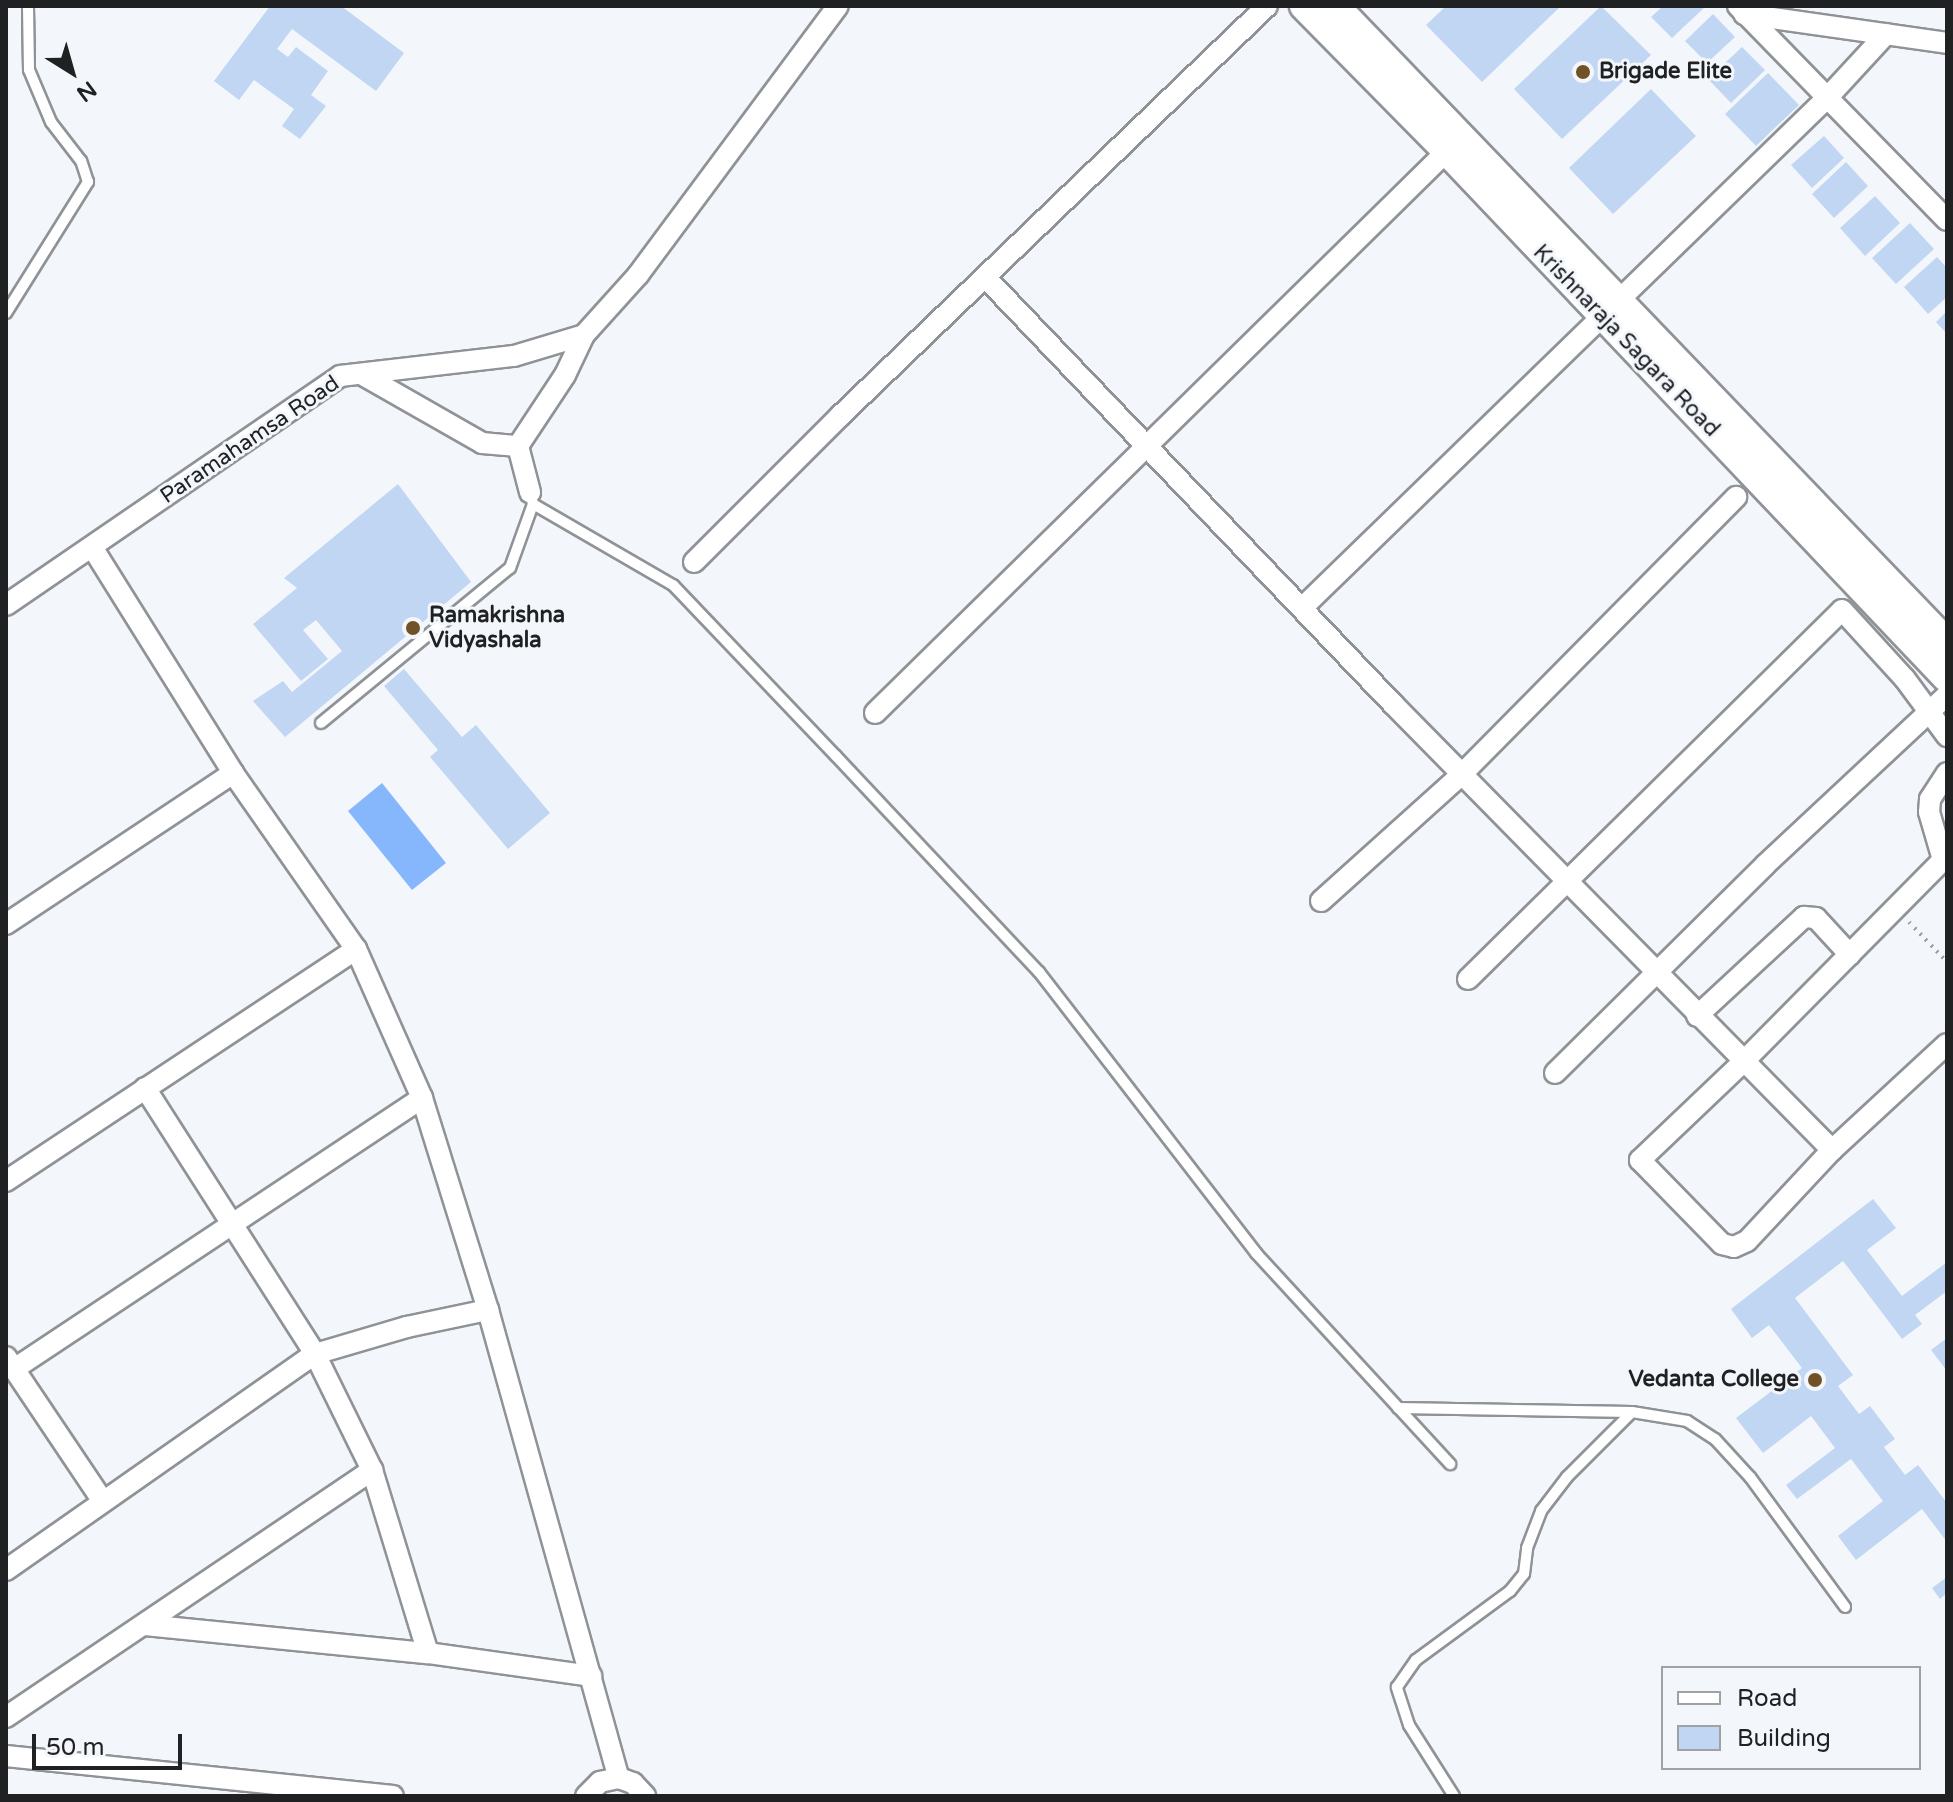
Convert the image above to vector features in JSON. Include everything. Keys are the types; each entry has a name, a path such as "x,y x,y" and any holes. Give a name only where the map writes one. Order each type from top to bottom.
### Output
{"main road":[{"name":"Krishnaraja Sagara Road","path":"1304,6 1947,643"},
{"name":"Krishnaraja Sagara Road","path":"1335,6 1947,678"}],"street":[{"path":"532,498 518,446 565,375 584,335 638,275 838,6"},
{"path":"694,562 1267,6"},
{"path":"1741,10 1947,43"},
{"path":"1741,10 1947,220"},
{"path":"1302,608 1608,307 1827,98 1886,34"},
{"path":"875,713 1447,151"},
{"path":"985,277 1742,1063 1832,1150"},
{"name":"Paramahamsa Road","path":"6,605 340,376 514,356 584,335"},
{"path":"363,375 482,443 518,446"},
{"path":"1321,901 1462,774 1736,497"},
{"path":"92,547 233,773 356,949 422,1098 488,1310 619,1778"},
{"path":"1468,979 1842,610 1905,679 1947,736"},
{"path":"1555,1073 1765,865 1947,695"},
{"path":"6,924 233,773"},
{"path":"1947,773 1930,799 1929,812 1943,860 1742,1063 1640,1160 1722,1244 1734,1247 1747,1241 1832,1150 1947,1044"},
{"path":"1697,1016 1804,917 1816,918 1850,955"},
{"path":"6,1181 356,949"},
{"path":"145,1088 315,1354 372,1470 428,1653"},
{"path":"102,1500 10,1363 232,1224 422,1098"},
{"path":"6,1570 315,1354 407,1327 488,1310"},
{"path":"6,1717 372,1470"},
{"path":"145,1625 428,1653 591,1676"},
{"path":"6,1756 393,1796"},
{"path":"586,1796 600,1782 619,1778 633,1783 645,1796"}],"lane":[{"path":"6,313 88,182 81,161 51,122 29,70 28,6"},
{"path":"321,723 510,568 532,498 673,585 1039,972 1256,1253 1450,1464"},
{"path":"1398,1408 1632,1412 1687,1421 1715,1439 1750,1477 1845,1607"},
{"path":"1454,1796 1409,1725 1397,1687 1416,1660 1510,1591 1524,1574 1527,1548 1541,1511 1567,1477 1632,1412"}],"path":[{"path":"1897,908 1947,962"}],"water":[{"path":"382,783 446,863 412,890 348,811"}],"building":[{"path":"270,6 341,6 404,53 376,91 292,29 277,49 288,57 296,47 328,71 311,95 326,106 300,139 282,126 294,109 254,80 239,100 214,81"},
{"path":"1446,6 1561,6 1482,82 1426,25"},
{"name":"Brigade Elite","path":"1601,6 1651,55 1562,139 1514,89"},
{"path":"1663,6 1706,6 1672,38 1651,17"},
{"path":"1713,14 1735,37 1707,63 1685,41"},
{"path":"1742,47 1765,70 1731,103 1708,79"},
{"path":"1768,73 1799,105 1756,146 1725,114"},
{"path":"1651,89 1696,136 1613,214 1569,168"},
{"path":"1824,136 1844,158 1812,188 1791,165"},
{"path":"1846,162 1868,186 1834,218 1812,194"},
{"path":"1875,196 1900,223 1865,256 1840,228"},
{"path":"1910,223 1934,249 1896,284 1872,258"},
{"path":"1937,257 1947,268 1947,297 1928,314 1904,287"},
{"path":"1947,311 1947,334 1936,322"},
{"path":"398,484 471,582 285,737 253,701 283,681 292,692 342,651 316,620 303,630 328,659 301,681 253,624 297,588 284,578"},
{"path":"404,669 462,737 476,725 550,813 508,849 430,757 438,750 384,686"},
{"name":"Vedanta College","path":"1873,1199 1896,1228 1867,1250 1902,1296 1947,1262 1947,1291 1915,1315 1922,1324 1902,1339 1843,1261 1795,1298 1853,1375 1838,1386 1859,1414 1870,1406 1895,1439 1884,1447 1905,1475 1918,1465 1947,1503 1947,1542 1922,1509 1856,1560 1838,1536 1883,1501 1851,1459 1797,1499 1786,1485 1835,1448 1811,1416 1763,1453 1736,1418 1802,1368 1769,1325 1752,1338 1731,1309"},
{"path":"1947,1338 1947,1371 1931,1350"},
{"path":"1947,1577 1947,1593 1940,1599 1932,1588"}],"place":[{"name":"Brigade Elite","path":"1583,72"},
{"name":"Ramakrishna Vidyashala","path":"413,628"},
{"name":"Vedanta College","path":"1815,1380"}]}
